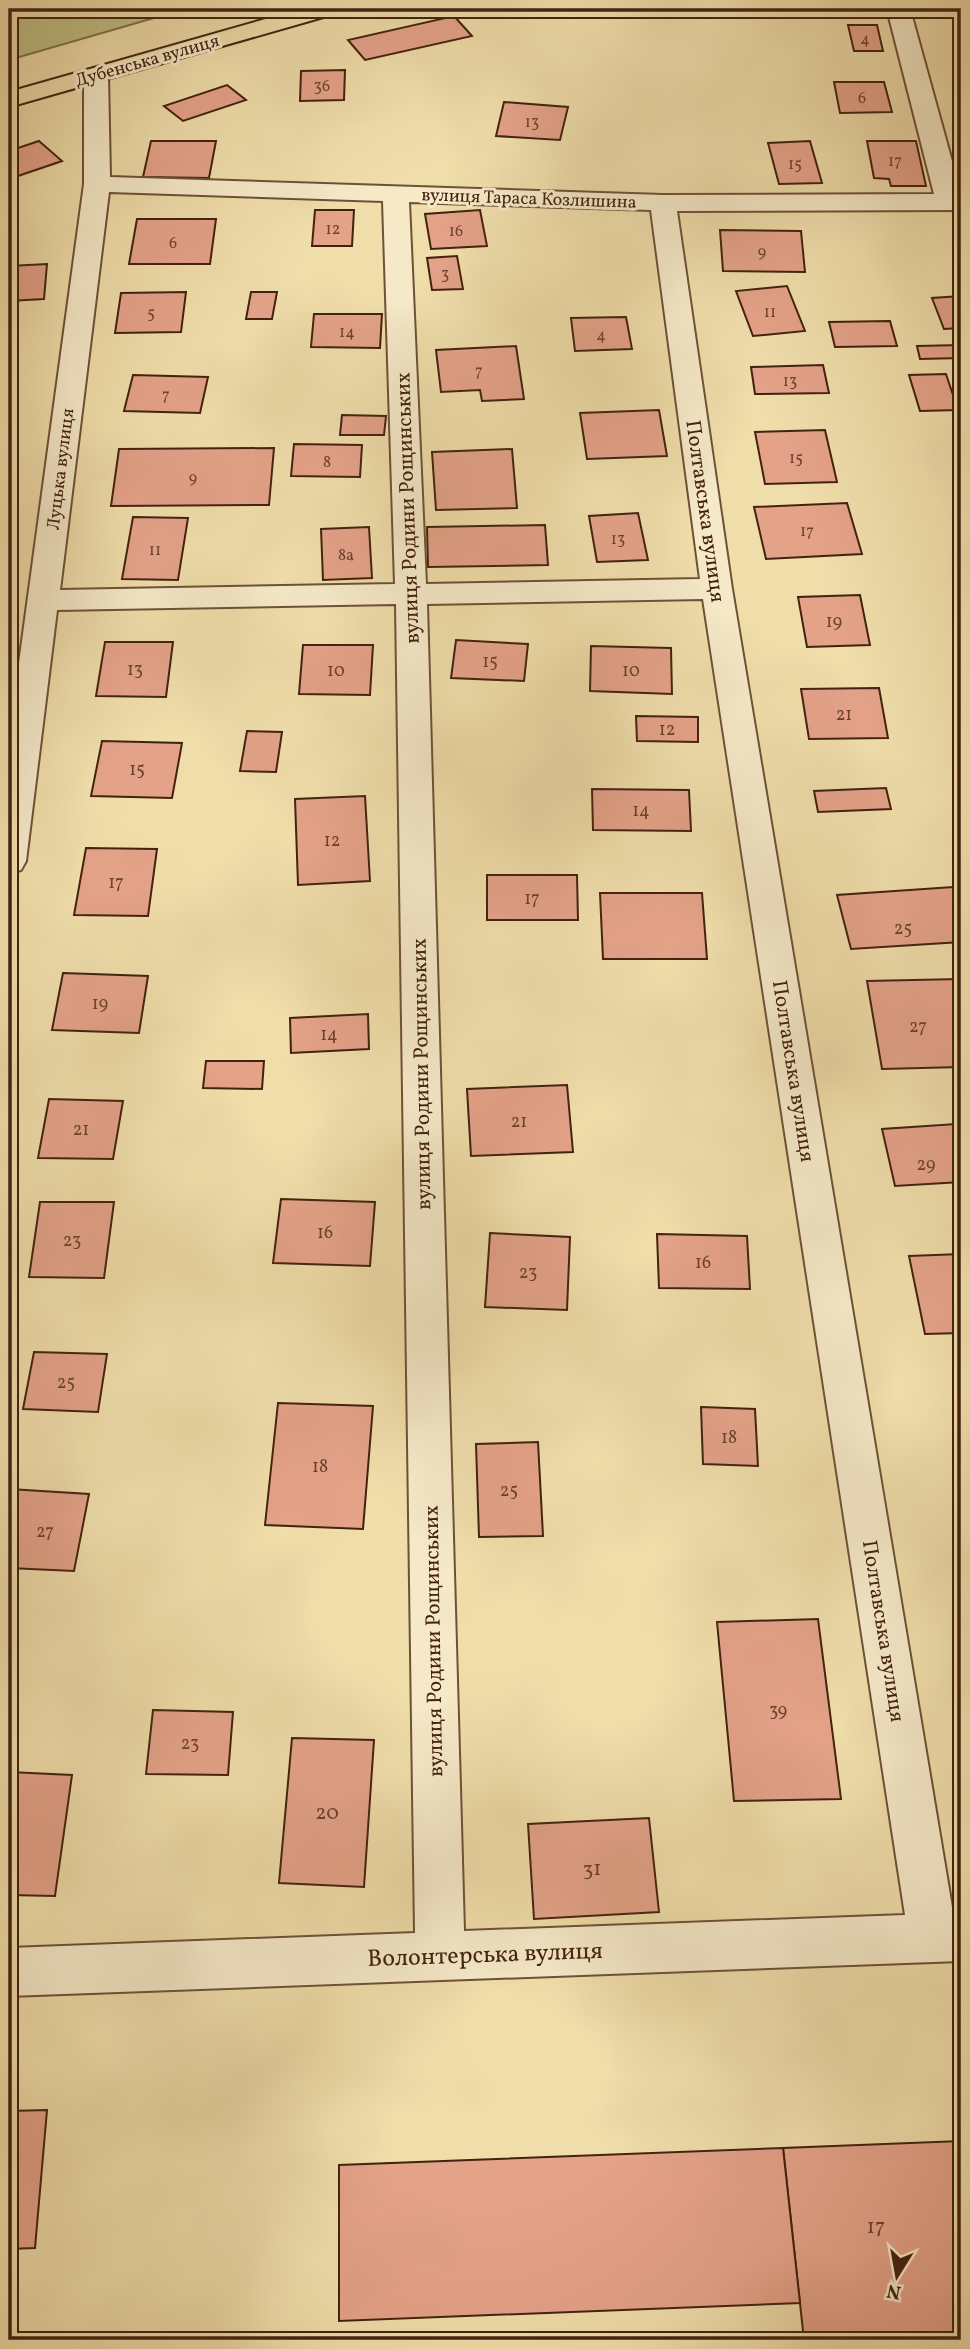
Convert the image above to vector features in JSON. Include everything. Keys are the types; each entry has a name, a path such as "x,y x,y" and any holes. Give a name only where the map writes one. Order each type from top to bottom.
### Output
{"main road":[{"name":"Дубенська вулиця","path":"9,100 326,9"}],"street":[{"path":"898,9 955,202"},
{"name":"Луцька вулиця","path":"9,861 97,184 96,75"},
{"name":"вулиця Тараса Козлишина","path":"97,184 663,203 955,202"},
{"name":"вулиця Родини Рощинських","path":"396,193 411,592 440,1955"},
{"name":"Полтавська вулиця","path":"663,203 717,589 947,1937"},
{"path":"43,600 717,589"},
{"name":"Волонтерська вулиця","path":"9,1972 947,1937"}],"shaded area":[{"path":"9,9 185,9 9,60"}],"building":[{"path":"454,16 472,36 365,60 348,40"},
{"path":"848,25 877,25 883,51 854,51"},
{"path":"345,70 344,100 300,101 301,71"},
{"path":"834,82 884,82 892,112 840,113"},
{"path":"227,85 246,100 183,121 164,106"},
{"path":"504,102 568,107 560,140 496,136"},
{"path":"39,141 62,161 9,179 9,151"},
{"path":"151,141 216,141 209,178 143,177"},
{"path":"810,141 822,183 779,184 768,143"},
{"path":"867,141 916,141 926,186 891,186 889,179 874,178"},
{"path":"955,151 961,152 961,183 958,183"},
{"path":"315,210 354,210 352,246 312,246"},
{"path":"480,210 487,246 431,249 425,214"},
{"path":"137,219 216,219 210,264 129,264"},
{"path":"720,230 801,231 805,272 723,271"},
{"path":"457,256 463,289 432,290 427,258"},
{"path":"47,264 44,299 9,301 9,266"},
{"path":"787,286 805,331 753,336 736,291"},
{"path":"186,292 181,332 115,333 121,293"},
{"path":"251,292 277,292 272,319 246,319"},
{"path":"961,296 961,328 944,329 932,298"},
{"path":"314,314 382,314 380,348 311,347"},
{"path":"626,317 632,349 575,351 571,318"},
{"path":"890,321 897,346 835,347 829,322"},
{"path":"961,345 961,358 920,359 917,346"},
{"path":"516,346 524,399 482,401 480,390 441,392 436,350"},
{"path":"823,365 829,393 755,394 751,367"},
{"path":"946,374 958,410 920,411 909,375"},
{"path":"133,375 208,377 200,413 124,411"},
{"path":"659,410 667,456 587,459 580,413"},
{"path":"342,415 386,416 384,435 340,435"},
{"path":"825,430 837,482 765,484 755,432"},
{"path":"294,444 362,445 360,477 291,476"},
{"path":"274,448 269,505 111,506 119,449"},
{"path":"512,449 517,508 436,510 432,452"},
{"path":"847,503 862,554 766,559 754,507"},
{"path":"638,513 648,560 597,562 589,516"},
{"path":"133,517 188,518 178,580 122,579"},
{"path":"545,525 548,565 428,567 427,527"},
{"path":"369,527 372,578 323,580 321,529"},
{"path":"860,595 870,645 807,647 798,597"},
{"path":"456,640 528,644 524,681 451,678"},
{"path":"105,642 173,642 166,697 96,696"},
{"path":"303,645 373,645 370,695 299,694"},
{"path":"591,646 671,648 672,694 590,691"},
{"path":"879,688 888,738 809,739 801,689"},
{"path":"636,716 698,717 698,742 637,741"},
{"path":"247,731 282,732 276,772 240,771"},
{"path":"102,741 182,743 172,798 91,796"},
{"path":"886,788 891,809 818,812 814,791"},
{"path":"592,789 689,790 691,831 593,830"},
{"path":"365,796 370,881 298,885 295,799"},
{"path":"86,848 157,849 148,916 74,915"},
{"path":"487,875 577,875 578,920 487,920"},
{"path":"953,887 961,915 961,942 851,949 837,895"},
{"path":"600,893 702,893 707,959 603,959"},
{"path":"63,973 148,976 139,1033 52,1030"},
{"path":"960,979 961,1067 882,1069 867,981"},
{"path":"368,1014 369,1049 291,1053 290,1018"},
{"path":"206,1061 264,1061 262,1089 203,1088"},
{"path":"567,1085 573,1152 471,1156 467,1089"},
{"path":"49,1099 123,1101 113,1159 38,1158"},
{"path":"956,1124 961,1146 961,1182 895,1186 882,1129"},
{"path":"281,1199 375,1202 370,1266 273,1263"},
{"path":"40,1202 114,1202 104,1278 29,1277"},
{"path":"490,1233 570,1237 567,1310 485,1307"},
{"path":"657,1234 747,1236 750,1289 659,1288"},
{"path":"961,1254 961,1333 925,1334 909,1256"},
{"path":"34,1352 107,1354 98,1412 23,1409"},
{"path":"278,1403 373,1406 363,1529 265,1525"},
{"path":"701,1407 755,1409 758,1466 703,1464"},
{"path":"538,1442 543,1536 479,1537 476,1444"},
{"path":"9,1489 89,1494 74,1571 9,1568"},
{"path":"818,1619 841,1799 734,1801 717,1622"},
{"path":"153,1710 233,1712 228,1775 146,1774"},
{"path":"292,1738 374,1740 364,1887 279,1883"},
{"path":"9,1772 72,1775 55,1896 9,1895"},
{"path":"649,1818 659,1912 534,1919 528,1824"},
{"path":"47,2110 35,2248 9,2249 9,2111"},
{"path":"961,2141 961,2340 804,2340 783,2148"},
{"path":"783,2148 800,2303 339,2321 339,2165"}]}
